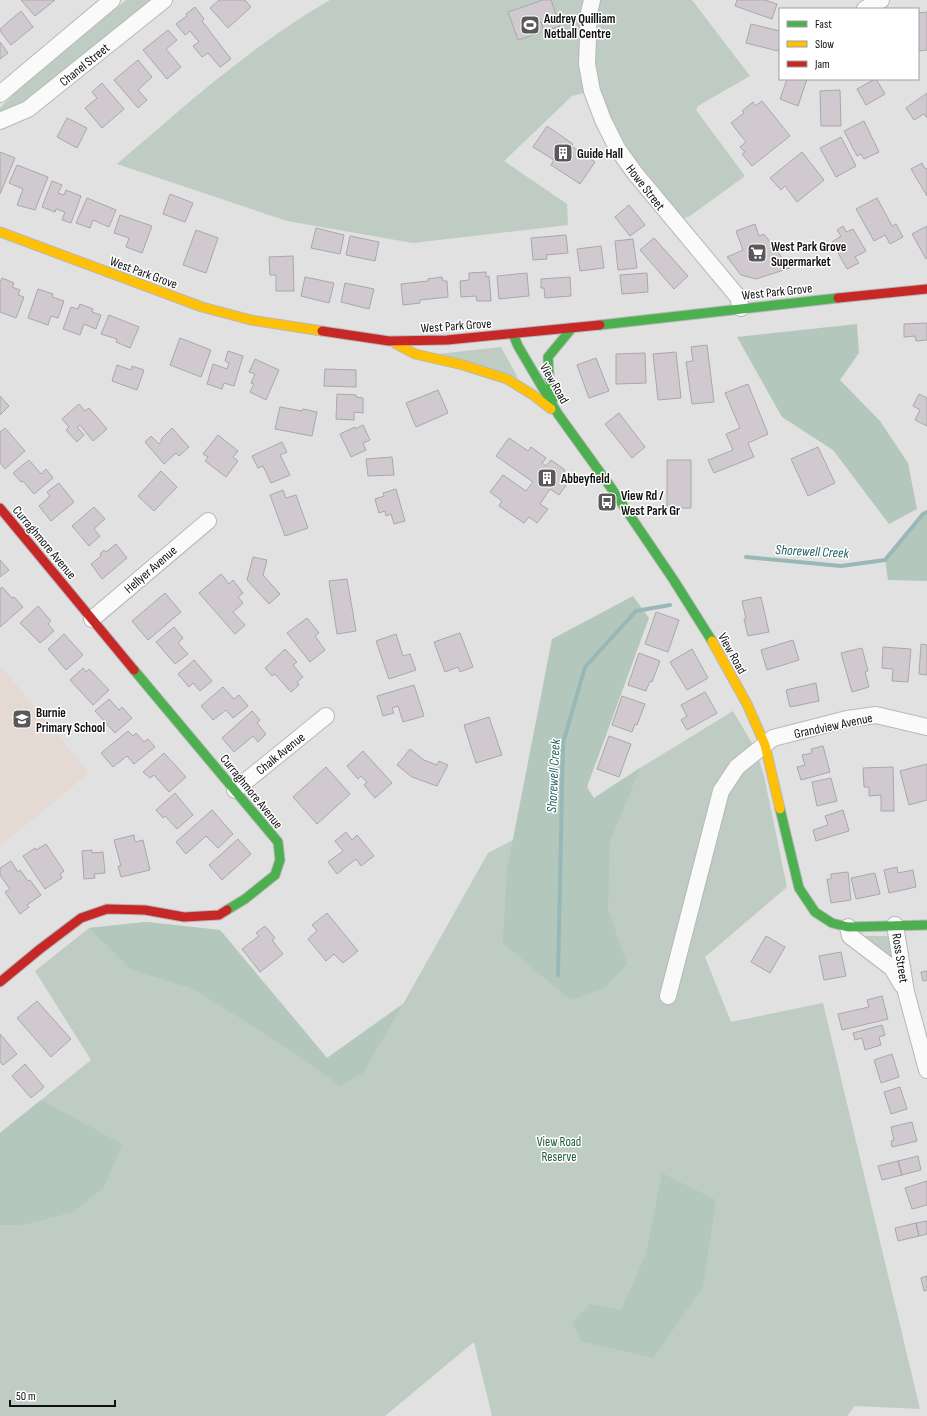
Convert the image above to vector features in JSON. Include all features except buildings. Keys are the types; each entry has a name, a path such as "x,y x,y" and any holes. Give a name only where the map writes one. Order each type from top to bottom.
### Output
{"street":[{"path":"0,94 112,0"},
{"name":"Chanel Street","path":"0,121 28,109 164,0"},
{"name":"Howe Street","path":"592,0 589,13 588,64 592,91 603,120 617,148 634,172 738,297 741,308"},
{"path":"867,8 881,0"},
{"name":"West Park Grove","path":"0,232 202,307 251,320 389,341 447,340 513,334 741,308 927,289"},
{"path":"558,414 549,376 548,357 572,328"},
{"name":"View Road","path":"513,334 518,346 558,414 645,537 704,628 747,704 765,745 799,888 815,912 832,923 848,927 895,925 927,926"},
{"path":"389,341 415,354 463,365 507,379 533,395 558,414"},
{"name":"Curraghmore Avenue","path":"0,508 278,842 280,860 275,875 245,899 219,915 184,917 146,910 107,909 81,918 0,982"},
{"name":"Hellyer Avenue","path":"92,619 208,521"},
{"name":"Grandview Avenue","path":"668,996 721,790 737,766 773,738 847,719 876,715 927,727"},
{"name":"Chalk Avenue","path":"235,790 326,716"},
{"name":"Ross Street","path":"895,925 906,992 927,1070"},
{"name":"Ross Street","path":"848,927 850,936 892,968 906,992"}],"shaded area":[{"name":"Burnie Primary School","path":"0,665 89,773 0,846"}],"green space":[{"path":"126,0 152,0 31,101 0,112 0,108 17,91"},
{"path":"330,0 692,0 750,76 698,106 696,110 745,176 690,216 674,222 634,172 592,91 572,96 504,161 567,204 568,225 413,243 287,221 117,164 246,56 273,36"},
{"path":"857,324 859,353 840,380 880,421 908,463 917,509 889,524 833,450 782,417 737,337"},
{"path":"501,347 518,378 438,354"},
{"path":"927,512 927,581 888,580 885,560 923,514"},
{"path":"633,596 649,618 587,787 594,798 640,768 610,842 608,909 627,964 603,989 571,1000 503,943 507,870 552,639"},
{"name":"View Road Reserve","path":"733,711 756,750 764,776 787,887 705,957 731,1022 823,1003 920,1409 855,1406 847,1416 492,1416 474,1342 385,1416 0,1416 0,1133 91,1060 35,971 89,928 146,922 220,930 327,1058 403,1004 488,853 594,798"},
{"path":"146,922 220,930 327,1058 403,1004 363,1073 340,1086 301,1057 194,989 132,970 89,928"},
{"path":"866,936 887,936 892,941 898,966 867,941"},
{"path":"41,1100 122,1144 104,1187 73,1212 23,1225 0,1225 0,1133"},
{"path":"662,1173 716,1200 703,1287 653,1358 581,1341 572,1322 590,1304 621,1310 646,1254"}],"waterway":[{"name":"Shorewell Creek","path":"746,557 841,566 885,560 923,514 927,512"},
{"name":"Shorewell Creek","path":"558,975 563,743 585,667 636,611 670,605"}],"traffic: fast":[{"path":"600,325 838,298"},
{"path":"554,398 549,375 548,357 572,328"},
{"path":"513,334 518,346 558,414 612,489 673,579 712,641"},
{"path":"134,670 278,842 280,860 275,875 245,899 227,910"},
{"path":"780,809 799,888 815,912 832,923 848,927 927,925"}],"traffic: slow":[{"path":"0,232 202,307 251,320 322,331"},
{"path":"396,344 415,354 463,365 507,379 533,395 551,409"},
{"path":"712,641 747,704 765,745 780,809"}],"traffic: jam":[{"path":"838,298 927,289"},
{"path":"322,331 389,341 447,340 600,325"},
{"path":"0,508 134,670"},
{"path":"0,982 81,918 107,909 145,910 184,917 219,915 227,910"}],"place":[{"name":"Audrey Quilliam Netball Centre","path":"530,25"},
{"name":"Guide Hall","path":"563,153"},
{"name":"West Park Grove Supermarket","path":"757,253"},
{"name":"Abbeyfield","path":"547,478"},
{"name":"View Rd / West Park Gr","path":"607,502"},
{"name":"Burnie Primary School","path":"22,719"}]}
